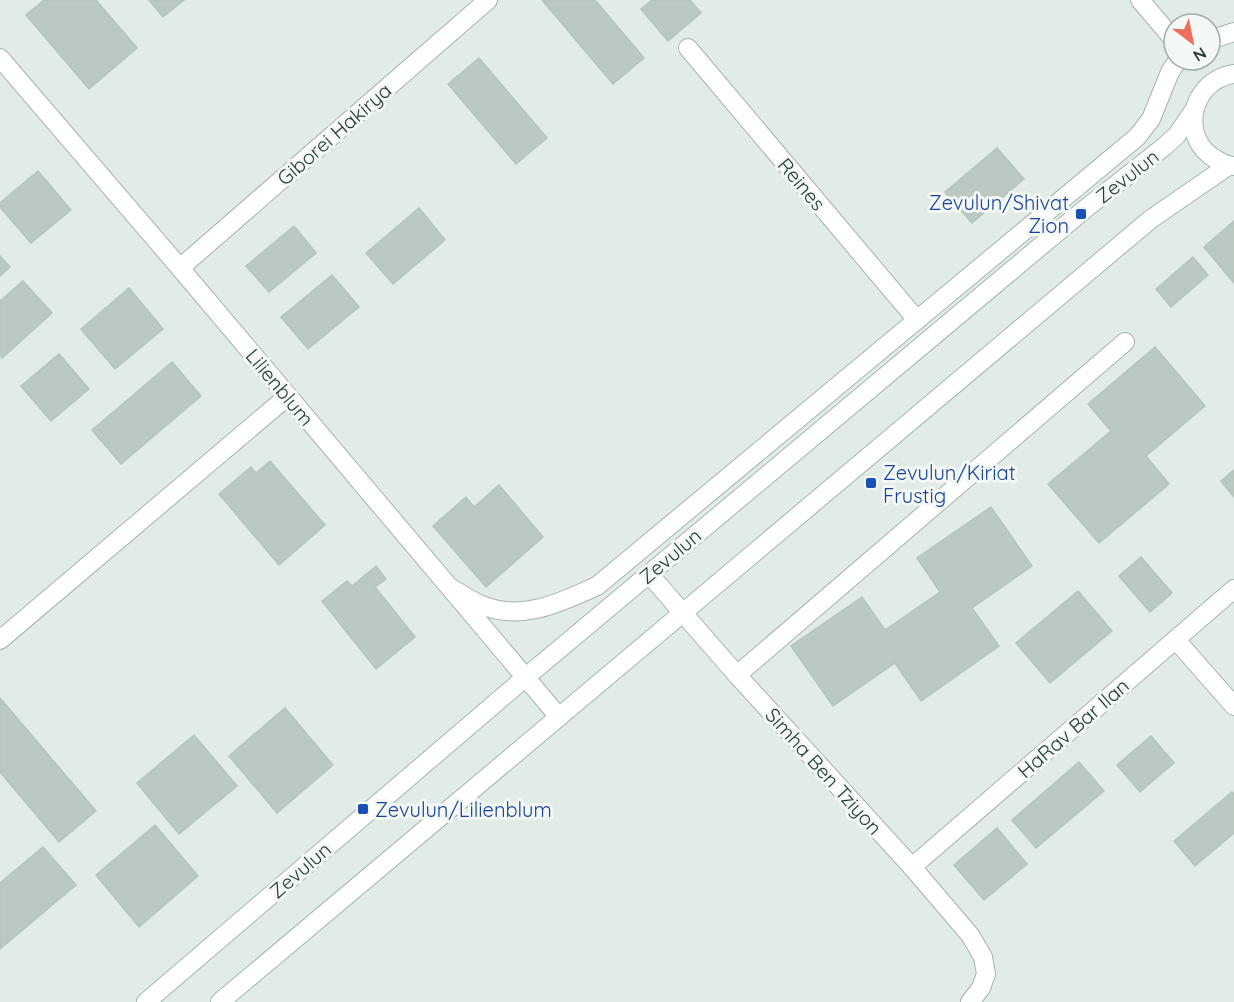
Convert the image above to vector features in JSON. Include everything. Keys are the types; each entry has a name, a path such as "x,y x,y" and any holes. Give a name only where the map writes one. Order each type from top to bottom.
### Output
{"street":[{"name":"Giborei Hakirya","path":"180,268 488,0"},
{"path":"1140,0 1162,26"},
{"name":"Reines","path":"688,48 917,320"},
{"name":"Lilienblum","path":"0,58 559,717"},
{"name":"Zevulun","path":"451,588 485,607 521,613 558,604 597,586 1137,137 1151,119 1170,72"},
{"name":"Zevulun","path":"146,1002 526,677 1085,209 1166,147 1194,110 1206,86 1223,76 1234,74"},
{"path":"1194,110 1192,118 1196,137 1208,155 1231,166"},
{"path":"220,1002 1151,219 1231,166"},
{"path":"737,675 1125,342"},
{"path":"0,640 288,396"},
{"name":"Simha Ben Tziyon","path":"649,574 737,675 912,867 970,935 983,957 986,974 981,988 970,1002"},
{"name":"HaRav Bar Ilan","path":"912,867 1234,590"},
{"path":"1176,640 1234,706"}],"building":[{"path":"44,0 96,0 137,48 89,89 26,15"},
{"path":"149,0 184,0 163,17"},
{"path":"542,0 595,0 644,58 613,84"},
{"path":"652,0 690,0 701,13 668,41 641,9"},
{"path":"479,58 547,138 516,164 448,84"},
{"path":"997,148 1024,179 972,223 945,192"},
{"path":"38,171 71,210 31,243 0,207 0,203"},
{"path":"419,208 445,240 393,284 366,253"},
{"path":"1234,221 1234,283 1204,247"},
{"path":"294,226 316,253 269,292 246,266"},
{"path":"0,256 10,267 0,276"},
{"path":"1193,257 1208,275 1171,307 1156,289"},
{"path":"332,275 359,307 308,349 281,317"},
{"path":"23,281 52,313 2,358 0,355 0,301"},
{"path":"129,288 163,329 115,369 81,329"},
{"path":"1155,347 1205,406 1146,456 1169,484 1099,543 1048,484 1111,431 1088,404"},
{"path":"59,354 89,389 51,421 21,386"},
{"path":"172,362 201,396 121,464 92,430"},
{"path":"270,461 325,525 279,565 219,494 251,467 256,473"},
{"path":"1234,470 1234,497 1221,481"},
{"path":"499,485 543,537 486,587 433,526 466,497 474,507"},
{"path":"991,507 1032,566 972,608 999,646 921,701 895,663 833,706 791,646 862,597 885,630 940,592 917,558"},
{"path":"1141,557 1172,593 1150,612 1119,576"},
{"path":"376,566 386,579 375,587 415,637 376,669 322,601 347,581 352,586"},
{"path":"1078,591 1112,631 1050,683 1016,643"},
{"path":"0,698 96,811 59,842 0,772"},
{"path":"285,708 333,765 277,813 229,756"},
{"path":"194,735 237,786 179,834 137,783"},
{"path":"1151,736 1174,763 1140,792 1117,765"},
{"path":"1079,762 1104,791 1036,848 1012,820"},
{"path":"1232,792 1234,794 1234,833 1195,866 1174,841"},
{"path":"155,825 198,876 139,927 96,875"},
{"path":"997,828 1027,864 984,900 954,865"},
{"path":"43,847 76,885 0,949 0,883"}],"place":[{"name":"Zevulun/Shivat Zion","path":"1081,214"},
{"name":"Zevulun/Kiriat Frustig","path":"871,483"},
{"name":"Zevulun/Lilienblum","path":"363,809"}]}
